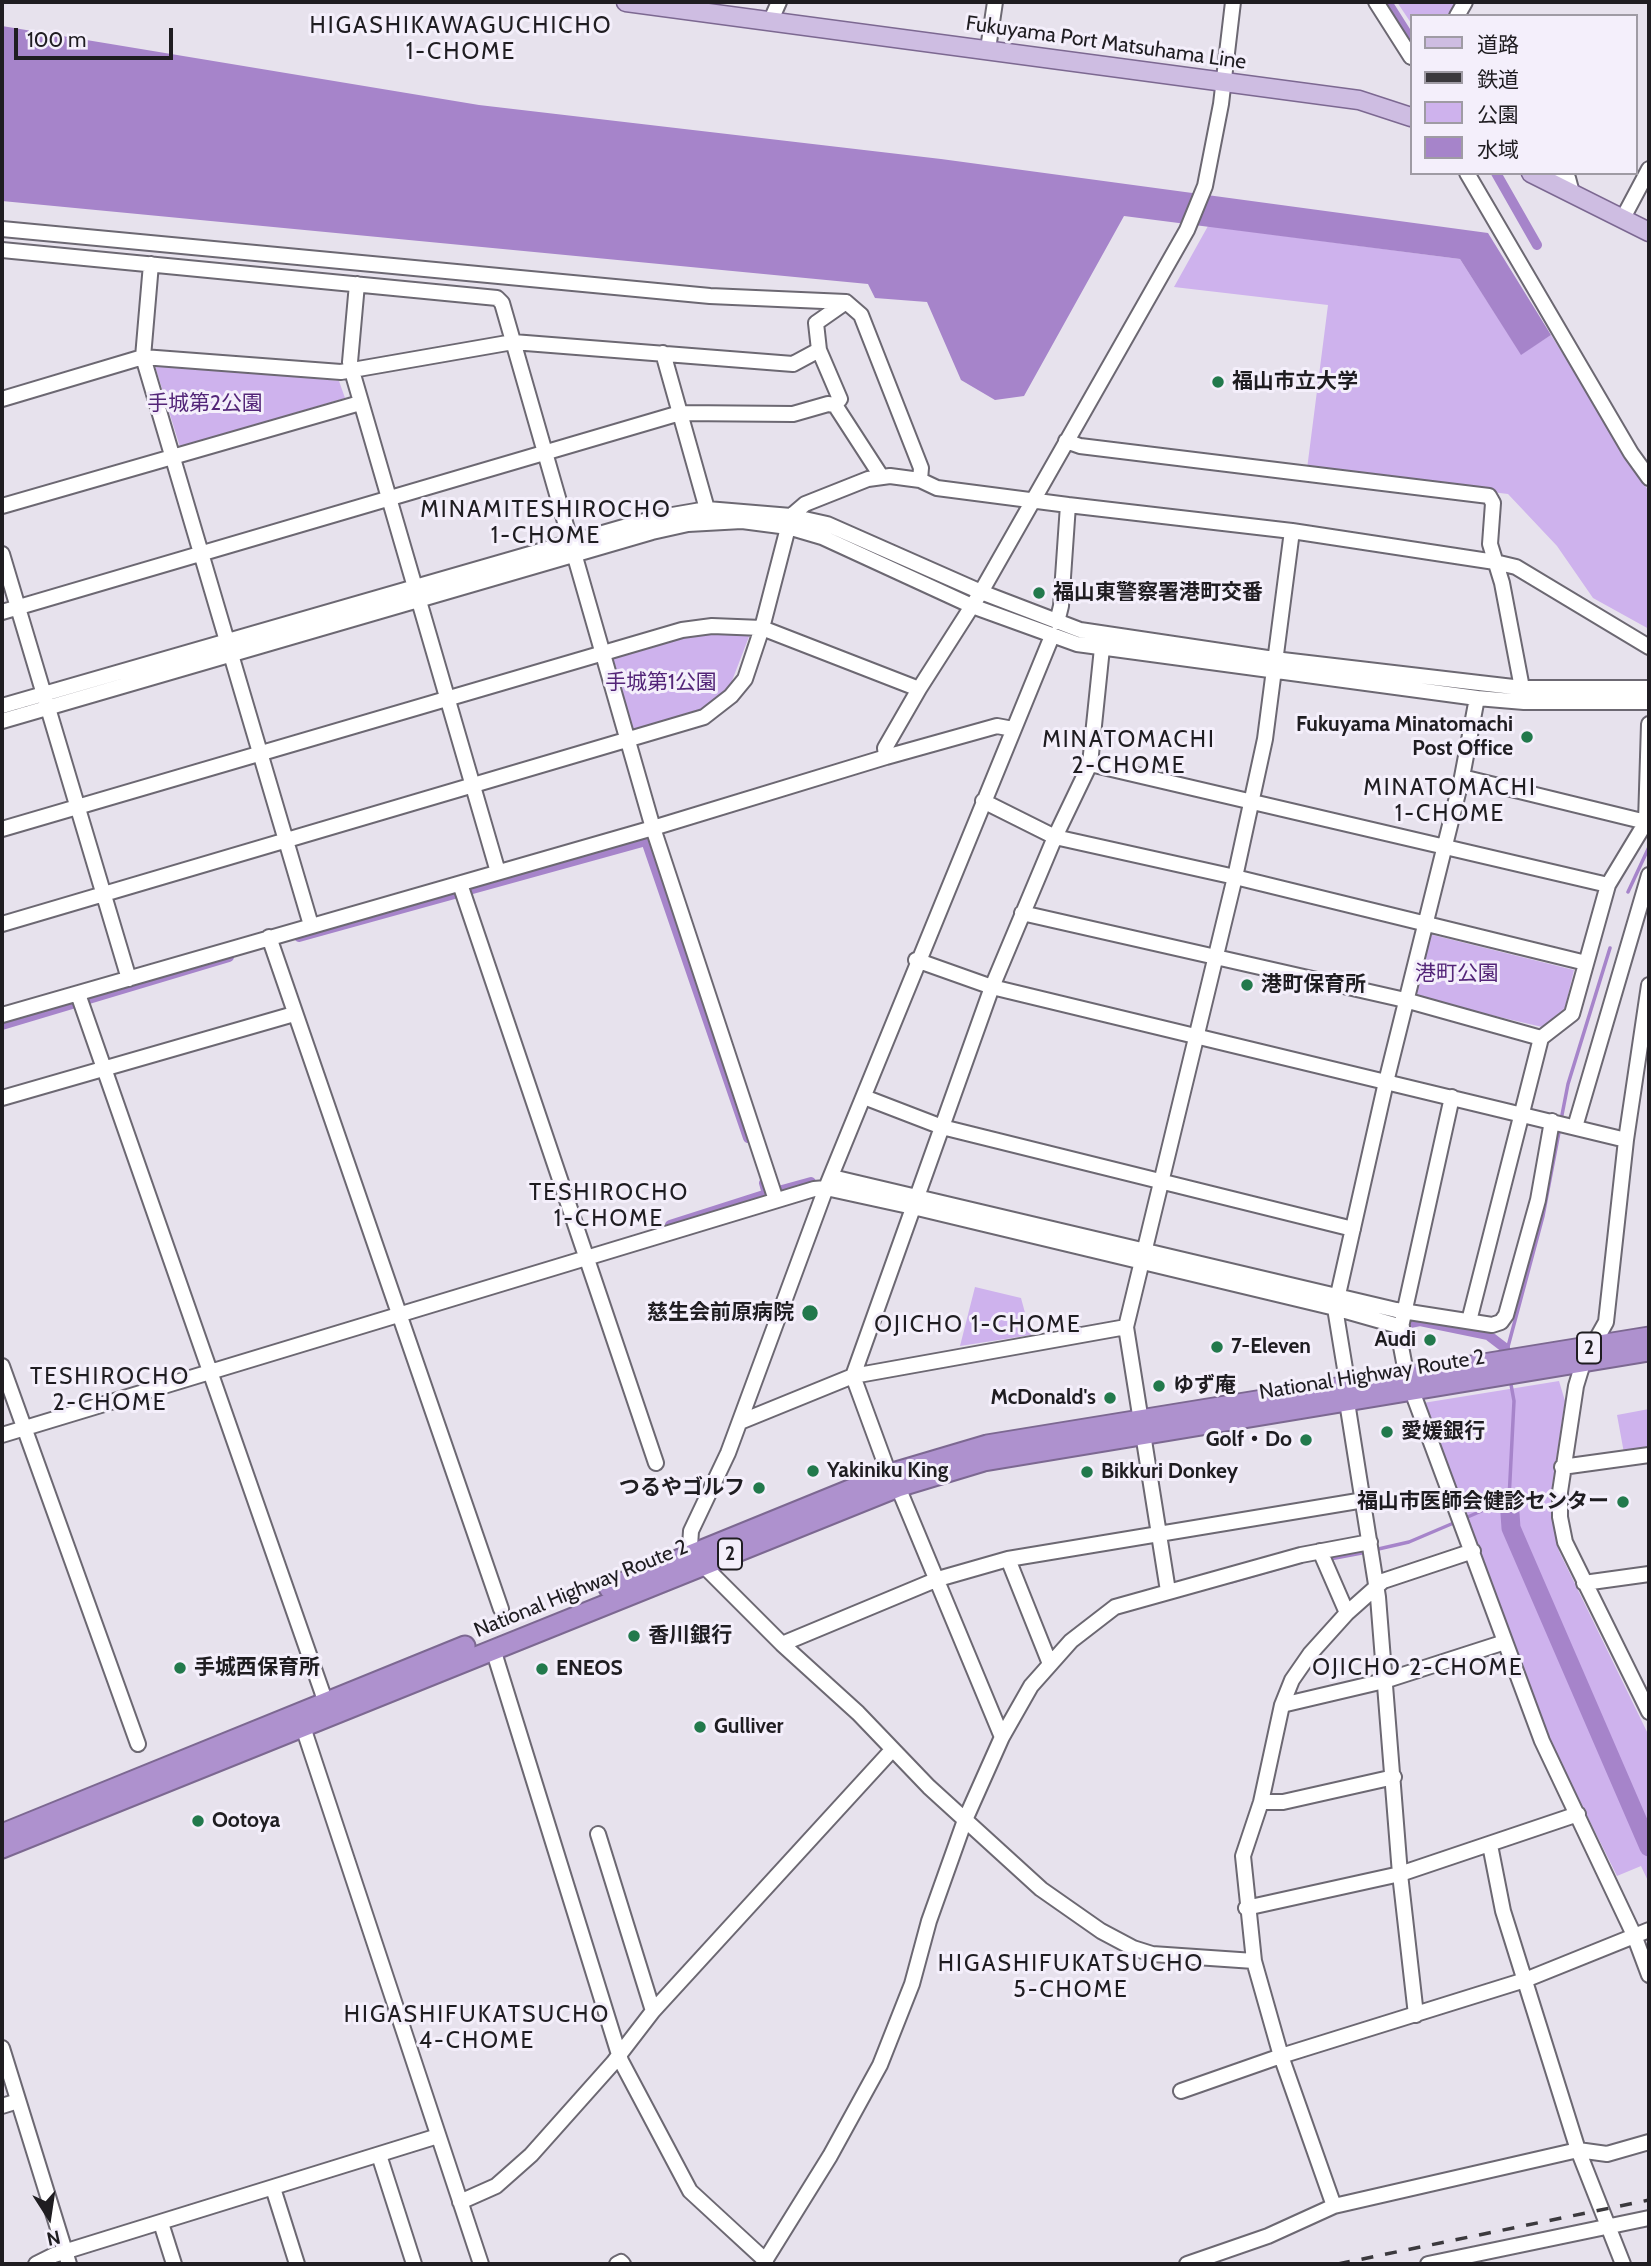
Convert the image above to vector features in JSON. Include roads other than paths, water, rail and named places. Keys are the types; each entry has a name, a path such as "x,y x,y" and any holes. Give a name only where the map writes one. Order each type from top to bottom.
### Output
{"highway":[{"name":"National Highway Route 2","path":"1589,1355 1649,1337"},
{"name":"National Highway Route 2","path":"2,1848 301,1721 326,1703 987,1445 1142,1428 1589,1355 1649,1352"},
{"name":"National Highway Route 2","path":"2,1834 493,1649 697,1560"}],"main road":[{"name":"Fukuyama Port Matsuhama Line","path":"626,2 1359,100 1410,117"},
{"path":"1535,175 1649,232"}],"street":[{"path":"771,20 779,2"},
{"path":"988,50 995,2"},
{"path":"887,757 886,748 919,689 981,592 1187,230 1205,187 1221,104 1233,2"},
{"path":"1376,2 1410,55"},
{"path":"1623,218 1649,169"},
{"path":"1468,175 1631,453 1649,478"},
{"path":"1563,175 1568,178 1572,193"},
{"path":"2,229 740,299 846,302 861,315 921,468 920,480"},
{"path":"2,250 498,298 513,341 653,828 776,1200"},
{"path":"151,264 144,357 311,925"},
{"path":"357,284 350,362 352,372 498,872"},
{"path":"835,405 840,399 819,350 816,323 846,302"},
{"path":"2,399 144,357 352,372 513,341 797,364 819,350"},
{"path":"663,353 707,509"},
{"path":"2,506 360,403"},
{"path":"2,612 680,413 793,414 828,404 835,405 881,476"},
{"path":"1066,441 1080,446 1489,496 1493,503 1490,544 1522,688"},
{"path":"2,924 288,842 704,717 716,710 745,679 762,628 790,522 805,504 881,476 920,480 937,488 1292,531 1495,562 1516,567 1649,647"},
{"path":"1068,505 1061,606 1054,629 916,960 829,1182 740,1422 691,1531 697,1560 782,1644 859,1713 892,1750 965,1820 1041,1889 1101,1931 1133,1948 1152,1954 1254,1961"},
{"path":"572,549 655,518 707,509 790,522 972,606 1054,629 1080,630 1476,698 1524,702 1649,702"},
{"path":"2,721 46,701 572,549 688,524 741,521 827,524 981,592 1054,629 1102,648 1522,688 1649,688"},
{"path":"1168,1591 1126,1327 1235,877 1265,739 1292,531"},
{"path":"2,554 75,808 129,979"},
{"path":"2,829 682,630 712,626 762,628 919,689"},
{"path":"1002,1737 938,1579 893,1481 853,1376 992,987 1055,837 1090,764 1102,648"},
{"path":"1416,2015 1399,1874 1394,1777 1377,1586 1337,1301 1405,1000 1462,777 1476,698"},
{"path":"2,706 46,701"},
{"path":"1469,1321 1524,1114 1541,1038 1572,1014 1608,885 1646,822 1649,724"},
{"path":"2,1015 653,828 887,757 998,726 1013,729"},
{"path":"1090,764 1608,885"},
{"path":"1462,777 1646,822"},
{"path":"983,802 1055,837 1235,877 1423,925 1586,962"},
{"path":"1574,1126 1649,875"},
{"path":"460,884 656,1463"},
{"path":"1022,913 1405,1000 1541,1038"},
{"path":"269,937 501,1609"},
{"path":"916,960 992,987 1626,1140"},
{"path":"1649,985 1626,1140 1606,1322 1589,1355 1562,1467 1560,1517 1565,1542 1649,1712"},
{"path":"78,994 102,1069 212,1372 326,1703"},
{"path":"2,1098 294,1014"},
{"path":"864,1097 942,1127 1353,1229"},
{"path":"1452,1097 1399,1336 1409,1384 1542,1741 1634,1935 1649,1975"},
{"path":"2,1435 401,1316 829,1182 1337,1301 1404,1320 1469,1321 1493,1325 1501,1322 1506,1315 1538,1200 1554,1122"},
{"path":"740,1422 853,1376 1126,1327"},
{"path":"2,1366 138,1744"},
{"path":"1562,1467 1649,1455"},
{"path":"782,1644 938,1579 1008,1559 1158,1532 1364,1500"},
{"path":"493,1649 619,2054 690,2191 765,2262 830,2156 880,2065 912,1984 929,1921 965,1820 1002,1737 1031,1686 1072,1641 1115,1607 1320,1551 1370,1542"},
{"path":"1335,2206 1281,2056 1254,1961 1246,1908 1243,1856 1261,1802 1282,1705 1292,1680 1310,1654 1347,1613 1377,1586 1473,1550"},
{"path":"1320,1551 1347,1613"},
{"path":"1008,1559 1050,1664"},
{"path":"1584,1583 1649,1574"},
{"path":"1282,1705 1384,1681 1505,1642"},
{"path":"301,1721 481,2264"},
{"path":"460,2202 496,2186 531,2155 653,2011 892,1750"},
{"path":"1261,1802 1283,1802 1394,1777"},
{"path":"1246,1908 1399,1874 1578,1814"},
{"path":"598,1833 653,2011"},
{"path":"1490,1845 1503,1910 1578,2150 1623,2264"},
{"path":"1181,2091 1281,2056 1525,1980 1649,1930"},
{"path":"2,2048 64,2260"},
{"path":"2,2106 18,2101"},
{"path":"36,2264 64,2260 161,2223 438,2136"},
{"path":"1187,2264 1268,2236 1335,2206 1578,2150 1607,2154 1649,2142"},
{"path":"379,2155 414,2264"},
{"path":"273,2188 297,2264"},
{"path":"1429,2264 1472,2259 1649,2218"},
{"path":"161,2223 174,2264"},
{"path":"617,2264 623,2264"}],"water":[{"path":"2,26 479,105 941,159 1488,233 1551,335 1521,355 1460,259 1124,216 1024,396 995,400 961,380 927,302 875,298 868,284 2,201"}],"waterway":[{"path":"1387,2 1410,38"},
{"path":"1497,175 1537,245"},
{"path":"299,937 646,841 748,1138"},
{"path":"1628,892 1649,847"},
{"path":"1561,1120 1568,1084 1610,948"},
{"path":"2,1025 229,957"},
{"path":"1506,1354 1543,1216 1560,1127"},
{"path":"782,1190 811,1182"},
{"path":"670,1225 767,1194 764,1183"},
{"path":"1369,1311 1410,1323 1420,1321 1488,1335 1505,1348"},
{"path":"1463,1519 1509,1499 1514,1401 1510,1379"},
{"path":"1509,1499 1511,1528 1649,1847"},
{"path":"1374,1550 1409,1542 1456,1522"},
{"path":"1330,1559 1367,1552"},
{"path":"1231,1582 1308,1560"}],"railway":[{"path":"1338,2264 1649,2200"}],"place":[{"name":"福山市立大学","path":"1218,382"},
{"name":"福山東警察署港町交番","path":"1039,593"},
{"name":"Fukuyama Minatomachi Post Office","path":"1527,737"},
{"name":"港町保育所","path":"1247,985"},
{"name":"慈生会前原病院","path":"810,1313"},
{"name":"Audi","path":"1430,1340"},
{"name":"7-Eleven","path":"1217,1347"},
{"name":"ゆず庵","path":"1159,1386"},
{"name":"McDonald's","path":"1110,1398"},
{"name":"愛媛銀行","path":"1387,1432"},
{"name":"Golf・Do","path":"1306,1440"},
{"name":"Yakiniku King","path":"813,1471"},
{"name":"Bikkuri Donkey","path":"1087,1472"},
{"name":"つるやゴルフ","path":"759,1488"},
{"name":"福山市医師会健診センター","path":"1623,1502"},
{"name":"香川銀行","path":"634,1636"},
{"name":"手城西保育所","path":"180,1668"},
{"name":"ENEOS","path":"542,1669"},
{"name":"Gulliver","path":"700,1727"},
{"name":"Ootoya","path":"198,1821"}],"district":[{"name":"HIGASHIKAWAGUCHICHO 1-CHOME","path":"461,39"},
{"name":"MINAMITESHIROCHO 1-CHOME","path":"546,523"},
{"name":"MINATOMACHI 2-CHOME","path":"1129,753"},
{"name":"MINATOMACHI 1-CHOME","path":"1450,801"},
{"name":"TESHIROCHO 1-CHOME","path":"609,1206"},
{"name":"OJICHO 1-CHOME","path":"978,1325"},
{"name":"TESHIROCHO 2-CHOME","path":"110,1390"},
{"name":"OJICHO 2-CHOME","path":"1418,1668"},
{"name":"HIGASHIFUKATSUCHO 5-CHOME","path":"1071,1977"},
{"name":"HIGASHIFUKATSUCHO 4-CHOME","path":"477,2028"}],"park label":[{"name":"手城第2公園","path":"205,404"},
{"name":"手城第1公園","path":"661,683"},
{"name":"港町公園","path":"1457,974"}]}
